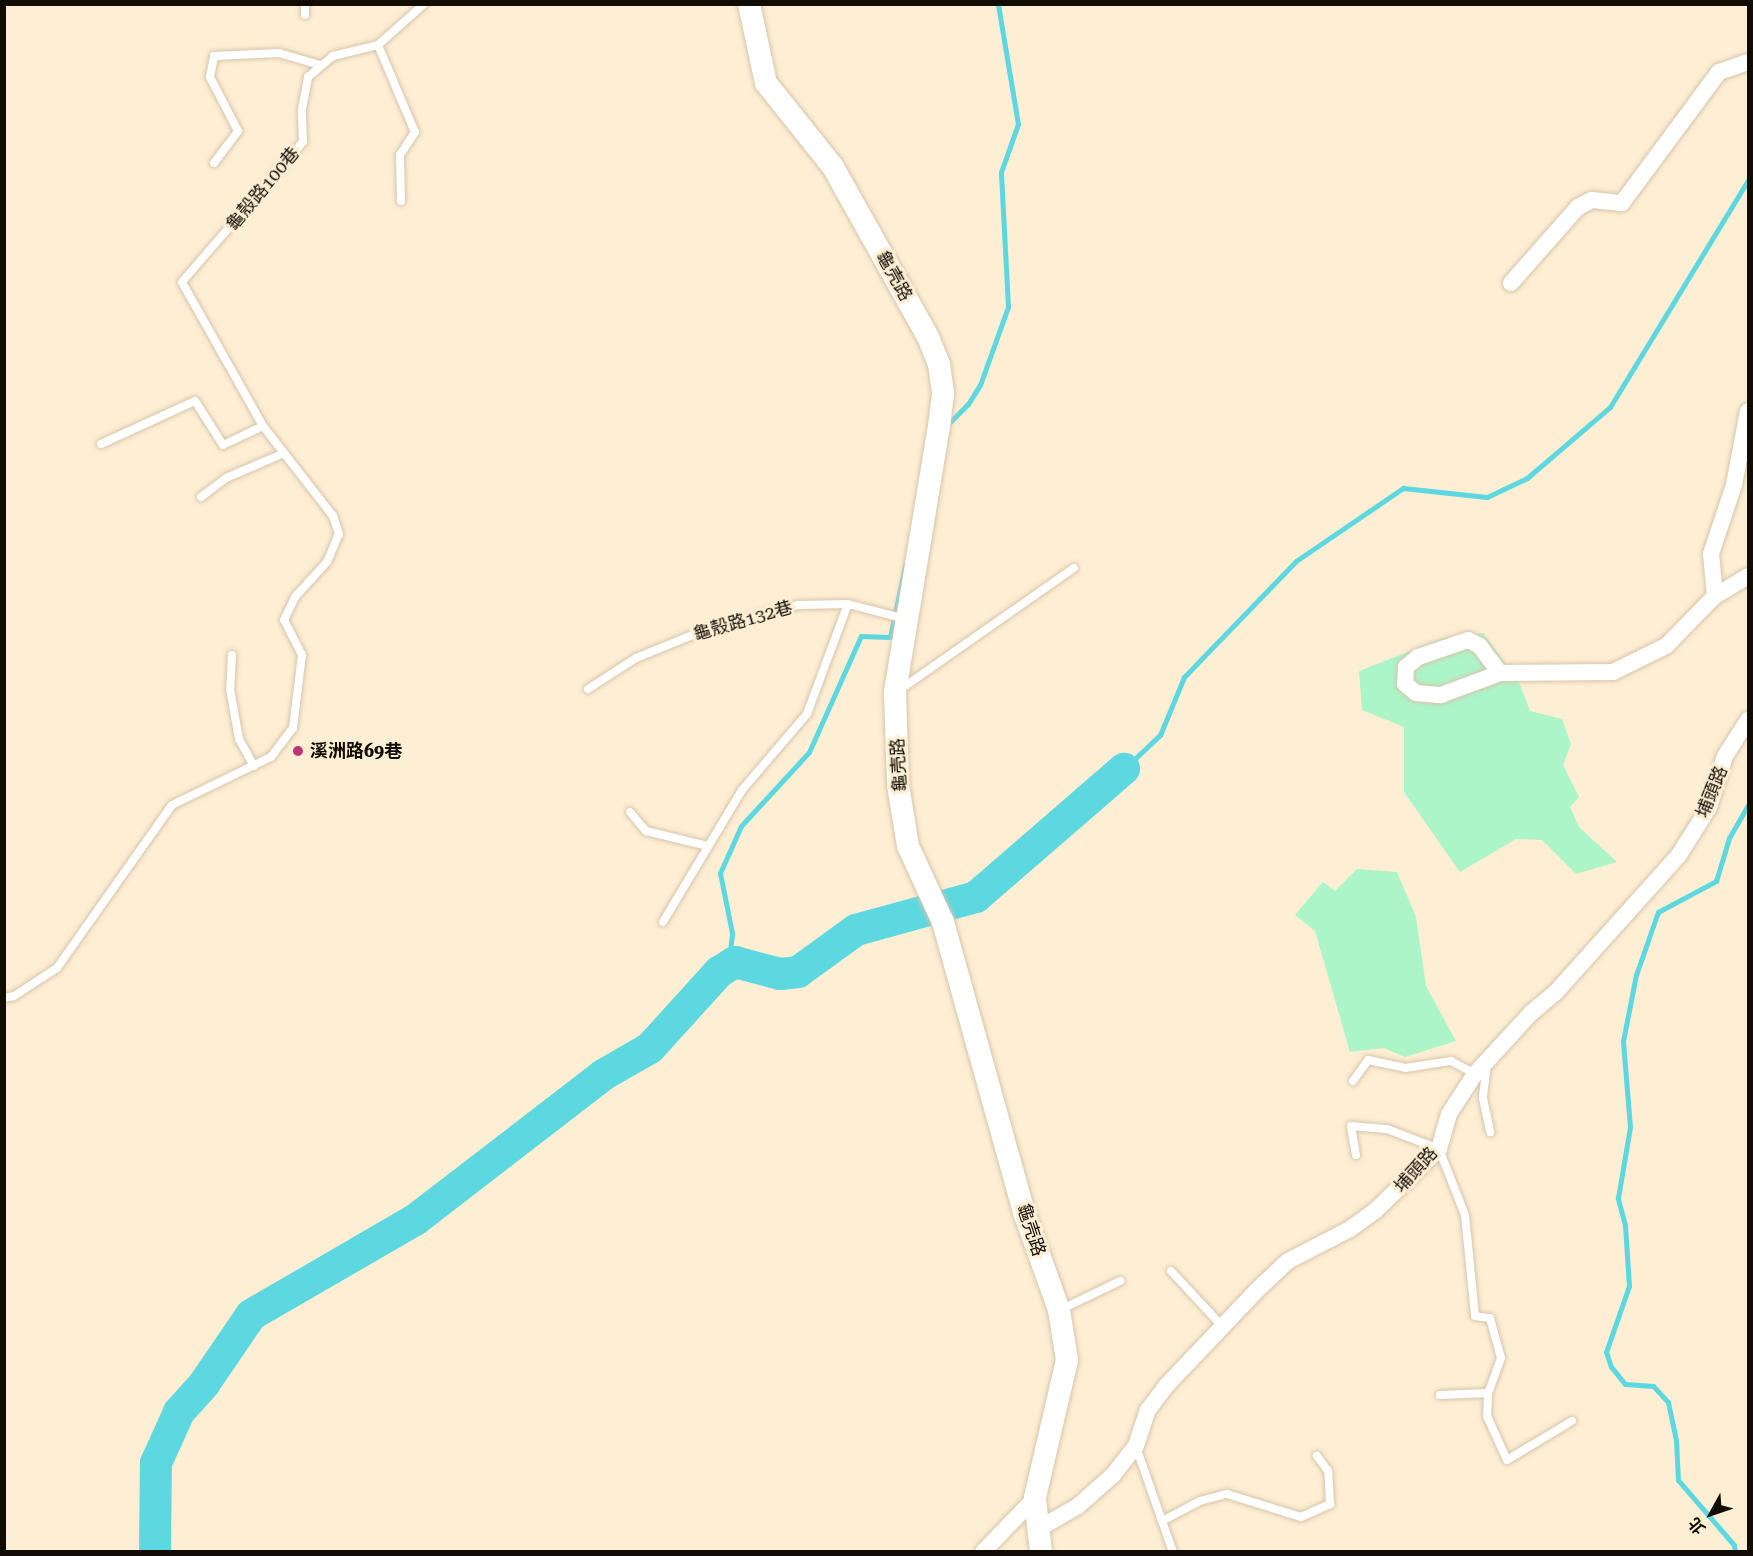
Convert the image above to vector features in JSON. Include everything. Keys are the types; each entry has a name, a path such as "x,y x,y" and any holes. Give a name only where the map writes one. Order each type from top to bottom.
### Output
{"street":[{"name":"龜壳路","path":"749,4 766,83 833,167 928,337 939,364 944,394 896,693 898,785 908,846 943,922 1024,1215 1059,1310 1067,1360 1035,1498 1040,1540"},
{"path":"1512,283 1578,207 1592,200 1622,203 1719,72 1749,62"},
{"path":"1715,596 1711,554 1734,485 1749,411"},
{"path":"1500,673 1480,646 1468,640 1418,657 1406,667 1405,684 1416,693 1441,695 1500,673 1613,672 1666,646 1715,596 1749,576"},
{"name":"埔頭路","path":"1040,1540 1113,1475 1136,1446 1148,1410 1288,1261 1350,1229 1374,1211 1439,1149 1449,1114 1481,1068 1531,1013 1556,993 1679,855 1709,807 1725,756 1749,720"},
{"path":"983,1551 1035,1498"}],"lane":[{"path":"305,4 305,15"},
{"path":"214,163 238,131 210,77 214,56 279,53 320,65 333,56 378,45 424,4"},
{"path":"378,45 415,132 400,155 401,201"},
{"name":"龜殼路100巷","path":"263,426 182,282 303,142 302,109 308,77 320,65"},
{"path":"4,998 14,996 57,968 172,805 271,757 293,728 302,655 284,620 295,597 327,562 339,534 333,516 263,426 223,445 195,401 101,444"},
{"path":"201,497 226,478 284,453"},
{"path":"896,693 1074,568"},
{"name":"龜殼路132巷","path":"588,689 636,658 700,632 798,604 848,604 909,619"},
{"path":"663,922 742,790 807,714 848,604"},
{"path":"232,655 230,689 239,739 254,766"},
{"path":"630,812 646,831 708,846"},
{"path":"1353,1081 1368,1060 1405,1068 1451,1061 1481,1068 1482,1098 1490,1132"},
{"path":"1356,1155 1351,1126 1387,1129 1439,1149 1465,1215 1475,1316 1490,1318 1501,1358 1488,1393 1487,1416 1507,1460 1572,1421"},
{"path":"1172,1271 1223,1328"},
{"path":"1059,1310 1120,1281"},
{"path":"1440,1395 1488,1393"},
{"path":"1136,1446 1173,1551"},
{"path":"1162,1521 1200,1501 1227,1494 1301,1517 1330,1504 1328,1471 1317,1456"}],"green space":[{"path":"1483,633 1519,682 1530,711 1562,719 1571,744 1563,765 1579,797 1570,807 1579,827 1617,862 1576,874 1542,840 1516,839 1460,872 1404,792 1404,727 1362,710 1359,671 1441,639"},
{"path":"1357,869 1397,872 1416,917 1426,986 1456,1041 1405,1057 1384,1048 1350,1052 1315,931 1295,915 1323,882 1335,891"}],"waterway":[{"path":"947,425 968,404 980,385 1008,307 1001,172 1018,124 998,4"},
{"path":"1124,769 1160,735 1184,677 1296,561 1403,488 1487,497 1527,478 1610,407 1748,180"},
{"path":"728,967 732,933 720,873 741,826 809,752 861,636 890,637 905,566"},
{"path":"155,1552 156,1463 179,1412 204,1384 251,1315 415,1220 603,1075 650,1048 719,972 735,962 780,974 798,972 856,930 976,897 1124,769"},
{"path":"1735,1552 1734,1545 1678,1480 1676,1440 1668,1402 1653,1386 1625,1384 1611,1367 1606,1352 1629,1286 1625,1225 1618,1198 1630,1127 1623,1041 1636,975 1658,912 1716,881 1729,838 1748,805"}],"place":[{"name":"溪洲路69巷","path":"298,751"}]}
